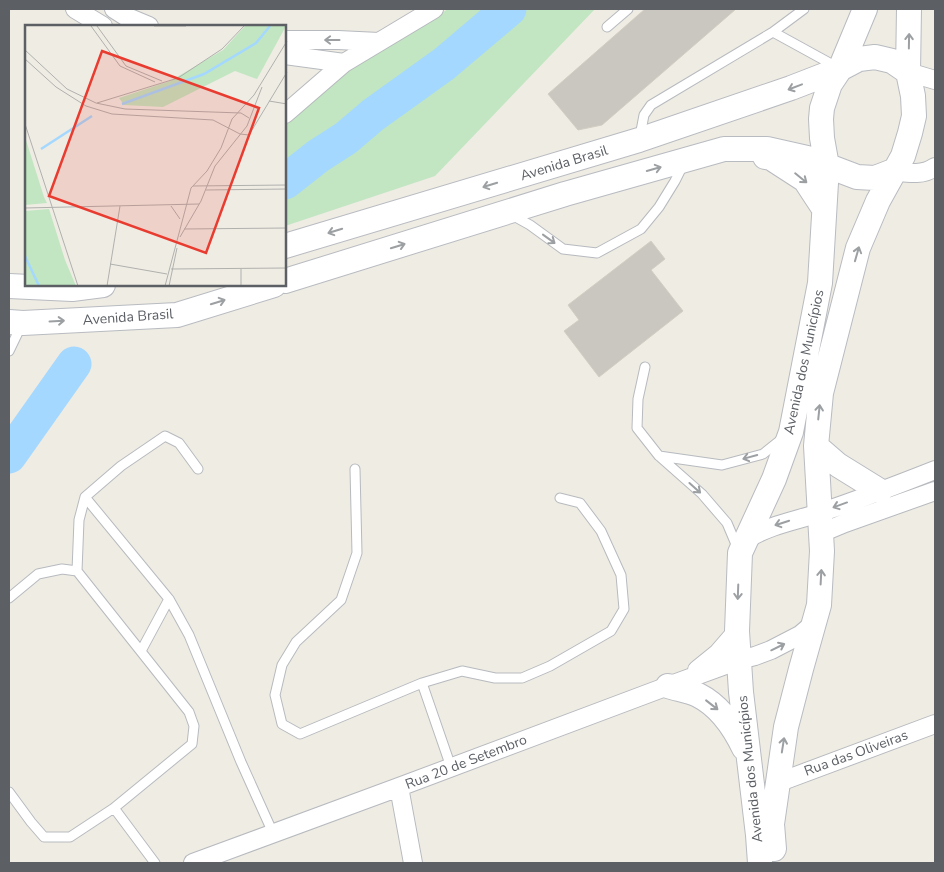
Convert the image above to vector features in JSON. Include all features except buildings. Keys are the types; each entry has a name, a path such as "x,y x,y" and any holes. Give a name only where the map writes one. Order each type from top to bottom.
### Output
{"main road":[{"name":"Avenida dos Municípios","path":"760,863 741,692 737,630 743,546 774,479 791,432 820,283 827,166 822,138 822,108 830,84 840,69 865,9"},
{"name":"Avenida dos Municípios","path":"776,863 772,824 786,727 820,596 822,551 816,446 821,393 858,248 878,201 903,156 914,116 913,96 908,72 908,9"},
{"path":"840,69 859,59 875,57 892,61 908,72"},
{"name":"Avenida Brasil","path":"286,246 639,140 791,88 840,69"},
{"path":"565,194 633,161 639,152 639,140"},
{"path":"724,149 771,158 805,180 824,209"},
{"path":"286,282 565,194 724,149 767,150 806,158 857,177 874,178 893,172"},
{"path":"9,286 88,286"},
{"name":"Avenida Brasil","path":"16,323 177,315 271,286"},
{"path":"816,446 838,465 880,491"},
{"path":"668,686 697,695 715,706 736,732 749,758"}],"street":[{"path":"75,9 101,25"},
{"path":"114,9 147,25"},
{"path":"286,113 344,63 434,9"},
{"path":"286,40 379,42"},
{"path":"286,55 344,63"},
{"path":"908,72 935,80"},
{"path":"893,172 914,174 934,169"},
{"path":"820,523 880,491 935,470"},
{"path":"906,481 912,499"},
{"path":"743,546 762,530 783,523 845,522 935,491"},
{"name":"Rua 20 de Setembro","path":"193,863 668,686 739,660 756,656 800,635 813,624"},
{"path":"668,686 694,672 718,654 737,630"},
{"name":"Rua das Oliveiras","path":"777,783 935,724"},
{"path":"400,787 413,863"}],"lane":[{"path":"607,27 628,9"},
{"path":"639,140 644,115 651,106 774,32 804,9"},
{"path":"774,32 840,69"},
{"path":"508,212 563,249 597,254 640,229 658,207 675,181 685,160"},
{"path":"9,351 16,323"},
{"path":"645,367 638,398 637,428 658,456 702,494 727,523 743,546"},
{"path":"658,456 722,465 763,454 791,432"},
{"path":"9,792 44,837 70,837 114,808 192,744 194,726 189,712 77,571 79,520 86,497 121,466 165,436 179,443 198,469"},
{"path":"356,469 357,552 341,600 296,642 282,665 275,695 282,724 300,734 422,682 462,671 495,678 522,678 550,666 611,631 624,609 621,575 601,531 580,503 560,498"},
{"path":"86,497 169,599 189,635 272,833"},
{"path":"9,598 38,574 62,569 77,571"},
{"path":"141,651 169,599"},
{"path":"422,682 451,767"},
{"path":"114,808 155,863"}],"green space":[{"path":"448,9 595,9 435,176 286,226 286,124 366,56 418,28"}],"waterway":[{"path":"286,181 444,64 509,9"},
{"path":"9,456 74,364"}]}
